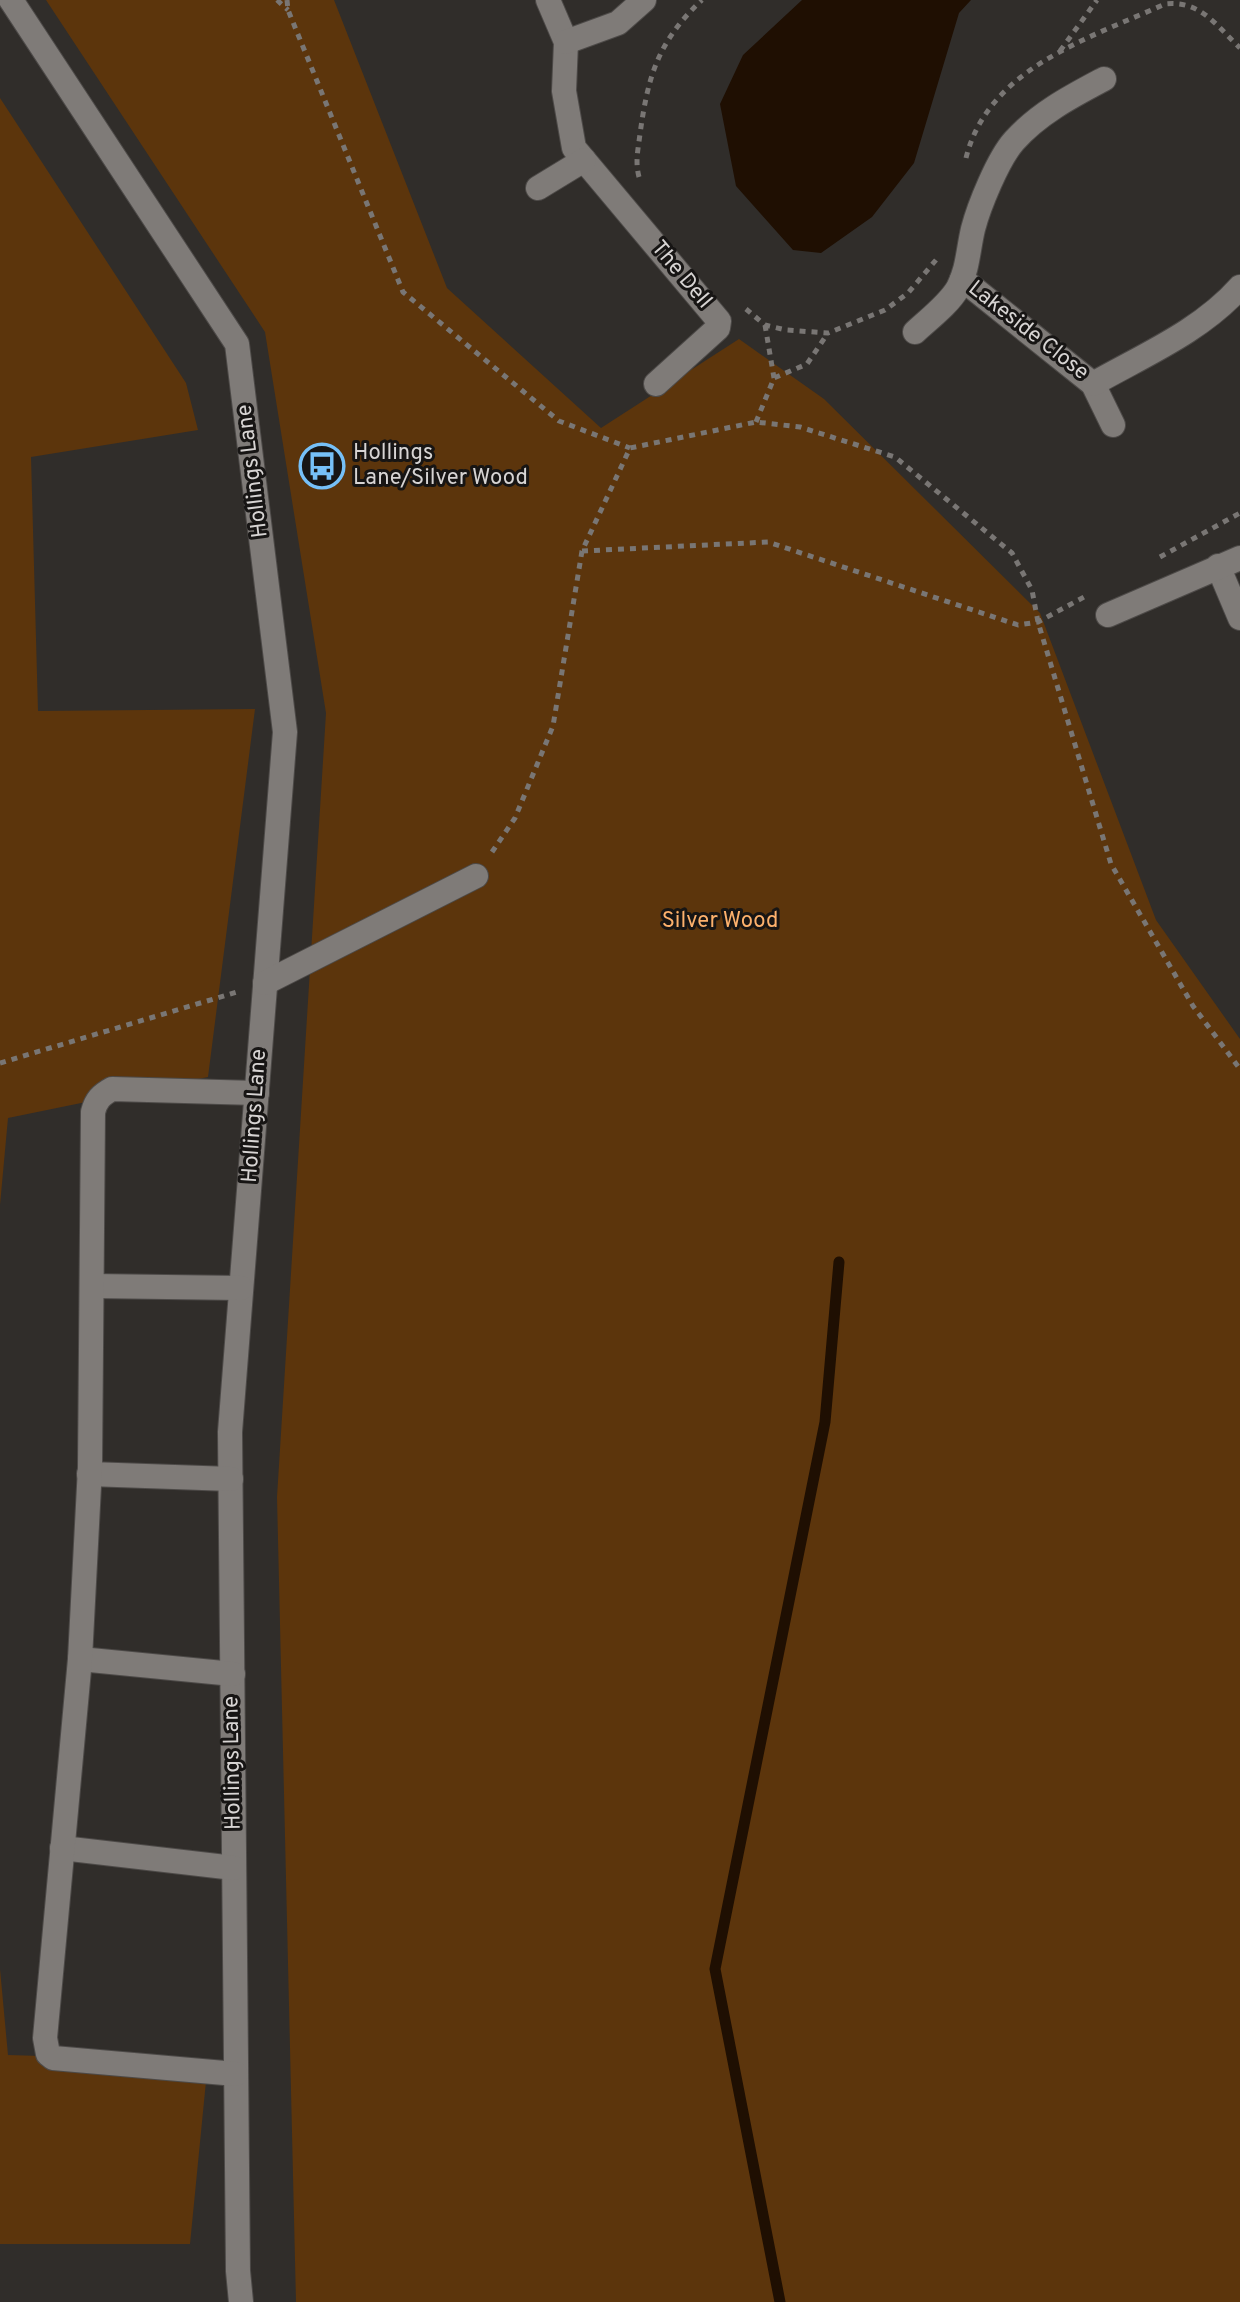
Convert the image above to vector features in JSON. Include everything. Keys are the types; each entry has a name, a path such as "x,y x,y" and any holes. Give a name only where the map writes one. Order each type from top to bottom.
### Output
{"street":[{"name":"Hollings Lane","path":"11,0 237,344 285,732 230,1432 238,2271 241,2302"},
{"name":"The Dell","path":"548,0 566,42 564,91 574,148 719,321 718,328 656,384"},
{"path":"566,42 618,23 644,0"},
{"name":"Lakeside Close","path":"915,332 955,292 962,279 983,199 1012,143 1038,118 1061,102 1104,79"},
{"path":"538,188 584,160"},
{"name":"Lakeside Close","path":"962,279 1093,384 1113,425"},
{"name":"Lakeside Close","path":"1093,384 1194,327 1224,305 1240,287"},
{"path":"1108,615 1229,562 1240,618"},
{"path":"265,983 476,876"},
{"path":"236,2074 56,2058 48,2054 45,2047 80,1659 89,1474 93,1112 96,1101 112,1089 257,1093"},
{"path":"92,1286 241,1288"},
{"path":"89,1474 231,1479"},
{"path":"80,1659 233,1674"},
{"path":"62,1848 234,1868"}],"path":[{"path":"277,0 288,10"},
{"path":"287,0 288,10 403,292 559,421 630,448 756,422 800,427 895,457 1012,553 1032,590 1038,622 1111,864 1193,1006 1240,1069"},
{"path":"640,180 636,165 644,97 652,70 664,45 702,0"},
{"path":"1059,52 1097,0"},
{"path":"965,161 971,137 983,114 1012,83 1059,52 1165,4 1178,2 1193,5 1240,48"},
{"path":"741,306 765,325 828,333 885,310 908,293 935,260 940,248"},
{"path":"756,422 774,378 765,325"},
{"path":"774,378 807,364 828,333"},
{"path":"476,876 515,818 553,726 582,551 630,448"},
{"path":"582,551 768,542 1018,625 1038,622"},
{"path":"0,1063 265,983"}],"green space":[{"name":"Silver Wood","path":"46,0 334,0 447,288 601,428 739,339 824,399 1040,613 1156,920 1240,1039 1240,2302 296,2302 277,1497 326,713 265,332"},
{"path":"0,98 186,383 198,430 31,457 38,711 255,709 208,1077 8,1118 0,1205"},
{"path":"0,1969 8,2055 208,2061 190,2244 0,2244"}],"shaded area":[{"path":"802,0 971,0 959,13 914,163 872,217 821,253 793,250 736,186 720,104 743,55"}],"waterway":[{"path":"780,2302 715,1969 825,1422 839,1262"}],"place":[{"name":"Hollings Lane/Silver Wood","path":"322,466"}]}
